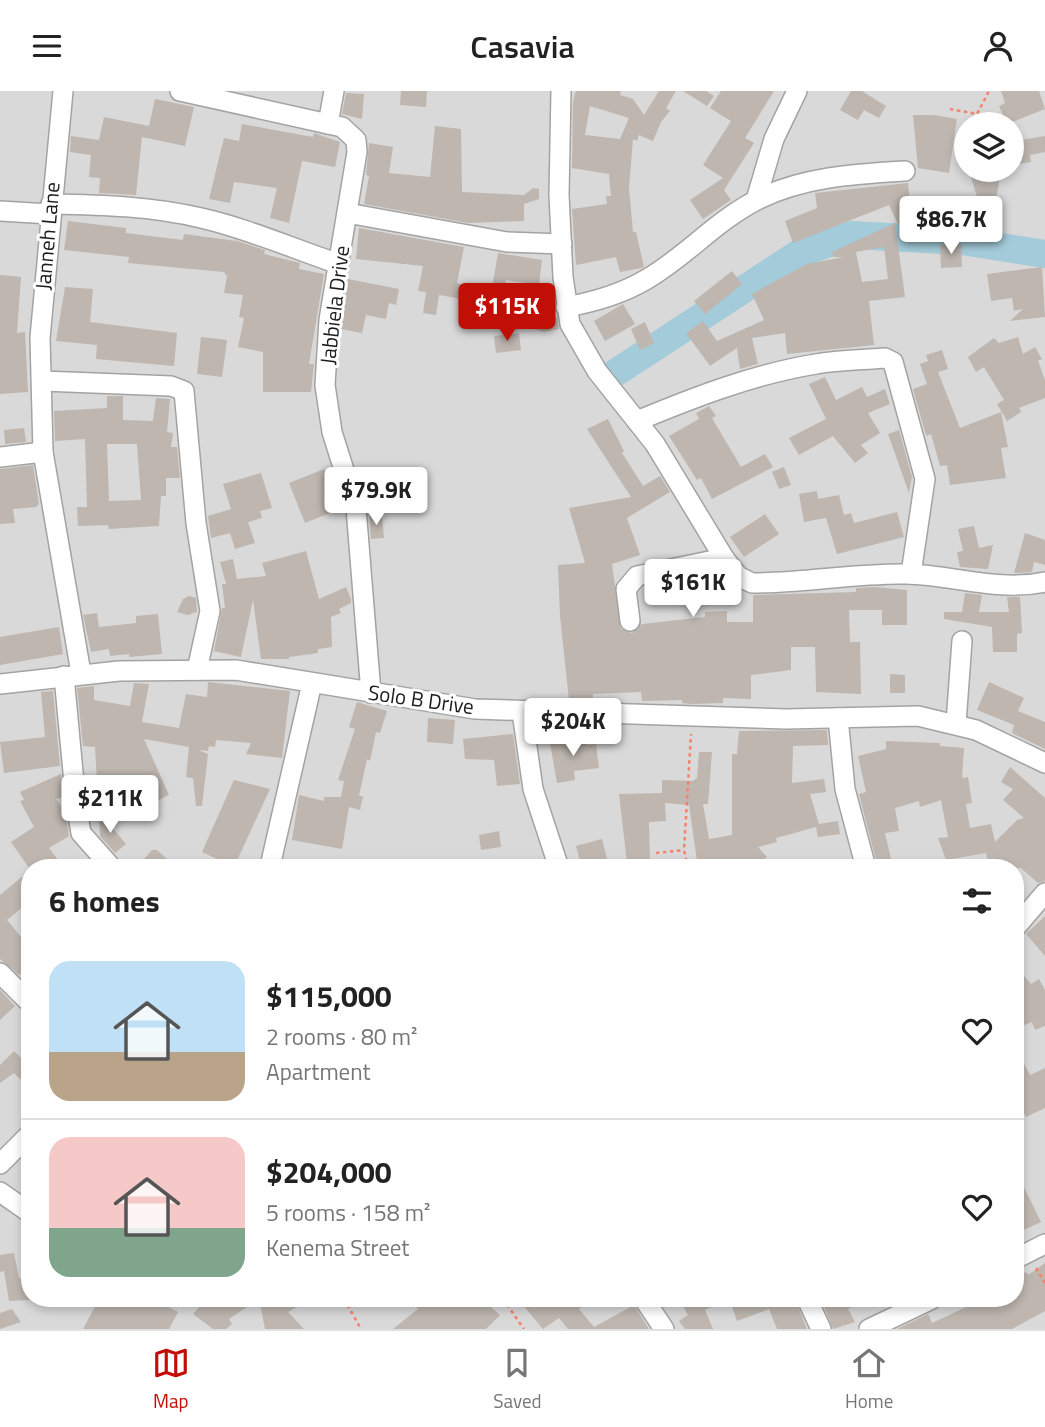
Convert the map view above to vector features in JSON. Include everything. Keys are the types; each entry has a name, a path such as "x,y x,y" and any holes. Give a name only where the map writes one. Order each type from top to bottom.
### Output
{"street":[{"name":"Janneh Lane","path":"63,91 40,338 44,452 72,675 76,804 81,834 103,859"},
{"name":"Jabbiela Drive","path":"180,91 342,127 356,140 357,152 329,320 327,407 356,508 372,693"},
{"path":"328,124 334,91"},
{"path":"561,91 559,195 566,307 580,345 638,421 738,576 752,583 876,573 911,574 1013,586 1045,582"},
{"path":"756,200 774,139 797,91"},
{"path":"566,307 603,298 647,279 756,200 800,183 851,174 905,171"},
{"path":"0,211 123,206 205,218 339,264"},
{"path":"347,213 494,240 562,244"},
{"path":"638,421 697,396 776,372 818,363 885,358 893,362 923,462 925,479 911,574"},
{"path":"42,381 171,386 184,391 196,523 210,611 197,670"},
{"path":"0,457 44,452"},
{"path":"630,621 626,589 637,576 724,558"},
{"path":"956,723 962,641"},
{"name":"Solo B Drive","path":"0,684 72,675 197,670 258,672 475,709 692,717 918,716 956,723 1045,763"},
{"path":"272,859 312,683"},
{"path":"522,712 533,789 556,859"},
{"path":"838,718 845,789 864,859"},
{"path":"1024,918 1045,893"},
{"path":"0,973 21,994"},
{"path":"0,1164 21,1143"},
{"path":"0,1192 21,1207"},
{"path":"1024,1254 1045,1244"},
{"path":"650,1307 664,1329"},
{"path":"811,1307 821,1329"},
{"path":"869,1329 915,1307"}],"path":[{"path":"950,109 977,114 989,91"},
{"path":"686,859 684,850 692,717"},
{"path":"656,853 684,850"},
{"path":"349,1307 361,1329"},
{"path":"509,1307 524,1329"}],"shaded area":[{"path":"0,91 1045,91 1045,1329 0,1329"}],"building":[{"path":"401,91 427,91 426,107 400,105"},
{"path":"576,91 621,91 620,95 633,99 644,115 659,91 676,91 666,108 670,111 661,122 653,141 639,135 637,141 633,139 629,188 633,232 636,232 644,267 620,272 616,257 576,265 572,209 607,204 606,196 611,196 609,174 572,168 573,101","holes":["590,106 629,118 620,139 585,135"]},
{"path":"683,91 706,91 714,96 707,106"},
{"path":"721,91 774,91 745,138 754,143 724,190 731,200 703,219 690,200 723,178 703,165 731,121 710,108"},
{"path":"851,91 862,91 886,106 879,118 864,110 858,120 840,110"},
{"path":"1001,91 1039,91 1045,109 1024,117 1024,112 1002,112 999,106 1005,103"},
{"path":"346,93 364,94 362,119 342,114"},
{"path":"155,99 194,107 185,146 142,137 136,195 99,193 100,178 89,177 91,155 70,152 71,136 99,140 104,117 149,126"},
{"path":"913,115 954,118 949,173 918,168"},
{"path":"242,124 313,137 314,133 340,142 335,167 302,161 289,223 270,218 277,188 234,182 230,203 209,199 224,138 239,141"},
{"path":"435,126 461,129 462,192 524,195 533,188 539,189 539,199 524,204 524,221 468,223 364,204 369,176 366,175 369,143 393,147 389,173 430,177"},
{"path":"1045,136 1045,152 1030,155 1031,162 1024,163 1024,140"},
{"path":"973,182 999,182 996,200 977,197"},
{"path":"908,183 912,226 900,228 889,205 793,243 785,221 817,208 815,193"},
{"path":"68,221 126,228 126,233 183,240 184,234 237,241 265,250 264,254 300,263 299,269 324,274 309,364 314,364 311,392 263,392 263,352 238,347 244,318 239,317 243,295 224,293 227,276 224,272 128,263 129,257 64,250"},
{"path":"895,223 905,297 869,301 874,345 787,354 785,333 752,338 758,364 740,369 737,348 710,366 686,333 703,321 717,341 764,320 752,294 807,264 844,257 834,257 832,252","holes":["884,247 888,279 862,282 856,252"]},
{"path":"359,228 464,247 457,283 491,294 498,253 542,260 539,285 506,280 500,297 503,298 501,306 497,305 494,316 465,306 467,300 439,295 436,315 423,313 426,292 418,291 423,266 356,259"},
{"path":"961,244 962,267 941,268 940,245"},
{"path":"1042,267 1045,317 1010,321 1023,309 1014,311 1012,298 991,301 987,274"},
{"path":"732,271 742,284 705,314 694,301"},
{"path":"0,275 21,277 17,333 25,332 28,392 0,394"},
{"path":"348,279 399,289 396,305 389,303 386,319 366,315 362,333 341,329"},
{"path":"65,287 93,289 90,322 177,333 174,366 96,359 97,345 56,341"},
{"path":"623,304 635,324 605,341 594,321"},
{"path":"557,317 559,329 544,332 518,324"},
{"path":"645,322 654,343 640,350 631,329"},
{"path":"519,333 521,350 496,353 494,336"},
{"path":"201,337 227,340 222,377 197,374"},
{"path":"1018,337 1023,354 1035,347 1042,359 1038,361 1045,380 1045,398 1019,408 1021,412 1007,421 997,404 1004,400 984,367 976,372 968,357 994,338 999,343"},
{"path":"942,350 948,369 938,372 960,428 1001,412 1008,447 1001,448 1006,478 950,485 947,465 940,466 931,434 927,436 925,432 913,389 927,384 920,364 928,361 926,355"},
{"path":"825,377 836,400 862,387 867,397 885,389 890,404 868,413 880,433 861,445 868,453 855,463 833,436 799,455 789,438 826,419 809,384"},
{"path":"107,396 123,396 123,420 153,421 156,398 170,399 167,432 173,433 171,447 177,447 180,478 166,478 166,496 161,496 159,526 109,529 108,525 78,526 77,507 87,507 85,439 55,441 54,411 107,408","holes":["107,444 137,444 141,500 109,501"]},
{"path":"709,406 716,416 712,418 741,467 765,454 773,467 712,499 701,478 697,480 669,436 699,419 696,413"},
{"path":"608,419 624,451 622,453 643,486 660,476 670,492 627,518 640,555 612,564 621,629 632,633 642,624 705,617 705,612 727,611 727,622 753,622 753,595 856,592 856,588 874,587 907,590 907,625 882,625 882,610 849,610 850,642 860,642 861,694 816,692 815,647 791,647 791,670 751,675 751,699 723,698 723,703 692,704 682,703 682,700 642,701 641,692 593,694 593,698 569,700 560,616 558,565 585,563 569,508 631,497 587,429"},
{"path":"24,428 26,442 5,444 4,430"},
{"path":"899,430 912,477 909,493 888,434"},
{"path":"33,465 39,504 36,507 13,509 15,523 0,524 0,469"},
{"path":"784,467 791,485 779,489 772,472"},
{"path":"324,469 340,509 305,523 289,483"},
{"path":"261,473 272,508 260,511 262,518 248,522 255,543 235,549 230,533 211,538 208,516 231,509 223,484"},
{"path":"817,491 818,499 839,495 844,515 851,513 854,523 897,512 904,537 837,554 826,518 804,522 799,494"},
{"path":"765,514 779,534 744,557 730,537"},
{"path":"382,515 384,538 371,539 369,516"},
{"path":"974,526 979,548 993,545 988,569 960,567 957,552 963,551 958,529"},
{"path":"1025,533 1045,540 1045,565 1034,562 1032,572 1014,573"},
{"path":"306,551 319,599 346,587 351,599 351,603 339,609 341,613 331,617 332,647 289,659 261,659 253,600 241,657 214,651 222,608 225,608 222,584 226,584 220,562 233,559 237,579 266,576 262,563"},
{"path":"965,593 982,595 979,612 1009,612 1007,597 1020,597 1022,633 1017,634 1017,652 993,652 992,627 944,619 944,612 962,612"},
{"path":"189,596 196,598 197,612 188,615 177,612 183,599"},
{"path":"97,613 99,627 136,623 136,616 158,614 162,654 129,657 129,654 110,656 109,649 91,652 83,615"},
{"path":"59,627 63,654 0,665 0,637"},
{"path":"890,674 905,675 905,693 890,693"},
{"path":"208,682 290,691 282,758 246,754 251,743 216,740 215,747 209,746 208,751 198,750 208,754 202,806 196,806 193,778 186,777 189,747 144,739 169,795 150,804 145,803 141,794 98,801 95,747 83,746 77,688 94,686 94,700 130,706 134,683 149,684 142,722 179,728 186,694 207,697"},
{"path":"989,682 1024,698 1018,711 1045,722 1045,749 1012,733 1014,725 977,710"},
{"path":"53,691 60,766 4,773 0,742 45,737 41,692"},
{"path":"357,702 387,711 380,733 376,732 370,761 367,759 359,796 363,796 360,810 349,807 342,849 292,840 299,795 324,801 324,797 341,797 344,781 338,780 355,729 349,727"},
{"path":"428,718 455,720 453,744 427,742"},
{"path":"827,730 828,745 793,746 792,783 824,779 826,792 810,794 819,824 838,821 840,834 818,837 816,827 776,838 777,842 758,847 767,857 765,859 697,859 689,805 665,803 666,821 649,822 650,859 627,859 619,794 662,793 662,780 693,781 697,778 699,752 712,752 708,804 703,804 709,839 732,835 732,754 737,754 739,731"},
{"path":"513,734 520,784 497,786 494,760 465,759 463,739"},
{"path":"586,737 587,745 596,744 599,768 574,771 575,780 557,783 550,743"},
{"path":"886,741 940,743 940,746 964,748 962,778 968,777 972,803 966,804 970,828 991,824 995,842 1017,820 1024,818 1003,800 1013,789 1001,782 1010,767 1045,798 1045,881 1038,883 1024,871 1024,859 987,859 986,853 946,859 938,838 948,837 941,800 920,807 919,801 895,808 899,831 885,833 891,859 876,859 859,794 866,792 858,756 886,749"},
{"path":"61,774 63,797 56,799 65,812 69,836 49,848 57,859 23,859 11,842 34,827 20,801 24,800 20,792"},
{"path":"234,780 270,789 238,859 217,859 202,852"},
{"path":"99,812 126,844 115,853 100,836"},
{"path":"499,831 501,847 481,850 479,835"},
{"path":"602,839 607,859 580,859 576,846"},
{"path":"152,850 157,850 167,859 144,859"},
{"path":"21,878 21,908 7,920 21,937 19,975 0,959 0,895"},
{"path":"1045,916 1045,956 1026,934"},
{"path":"1024,976 1031,984 1039,979 1045,990 1045,1026 1035,1030 1032,1022 1024,1025"},
{"path":"0,990 15,1006 0,1020"},
{"path":"14,1051 21,1058 21,1080 14,1073 0,1083 0,1065"},
{"path":"1024,1064 1030,1075 1045,1068 1045,1108 1026,1117"},
{"path":"1024,1187 1041,1222 1024,1230"},
{"path":"14,1253 21,1278 21,1300 9,1301 4,1271 0,1272 0,1255"},
{"path":"1045,1263 1045,1311 1012,1329 897,1329 928,1314 932,1323 966,1307 1024,1307 1024,1273 1028,1275"},
{"path":"95,1307 169,1307 178,1312 169,1329 83,1329"},
{"path":"199,1307 247,1307 229,1319 232,1324 226,1329 213,1329 193,1314"},
{"path":"261,1307 297,1307 288,1312 304,1329 265,1329"},
{"path":"416,1307 491,1307 500,1315 486,1329 393,1329 418,1309"},
{"path":"525,1307 582,1307 579,1309 594,1327 630,1307 635,1307 649,1329 568,1329 559,1318 543,1329"},
{"path":"684,1307 712,1307 705,1310 713,1329 685,1329 679,1321 688,1315"},
{"path":"732,1307 798,1307 807,1329 777,1329 769,1309 737,1321"},
{"path":"824,1307 852,1307 848,1309 855,1322 833,1329"},
{"path":"12,1309 21,1322 0,1329 0,1313"}],"waterway":[{"path":"612,375 798,254 852,235 962,241 1045,254"}]}
